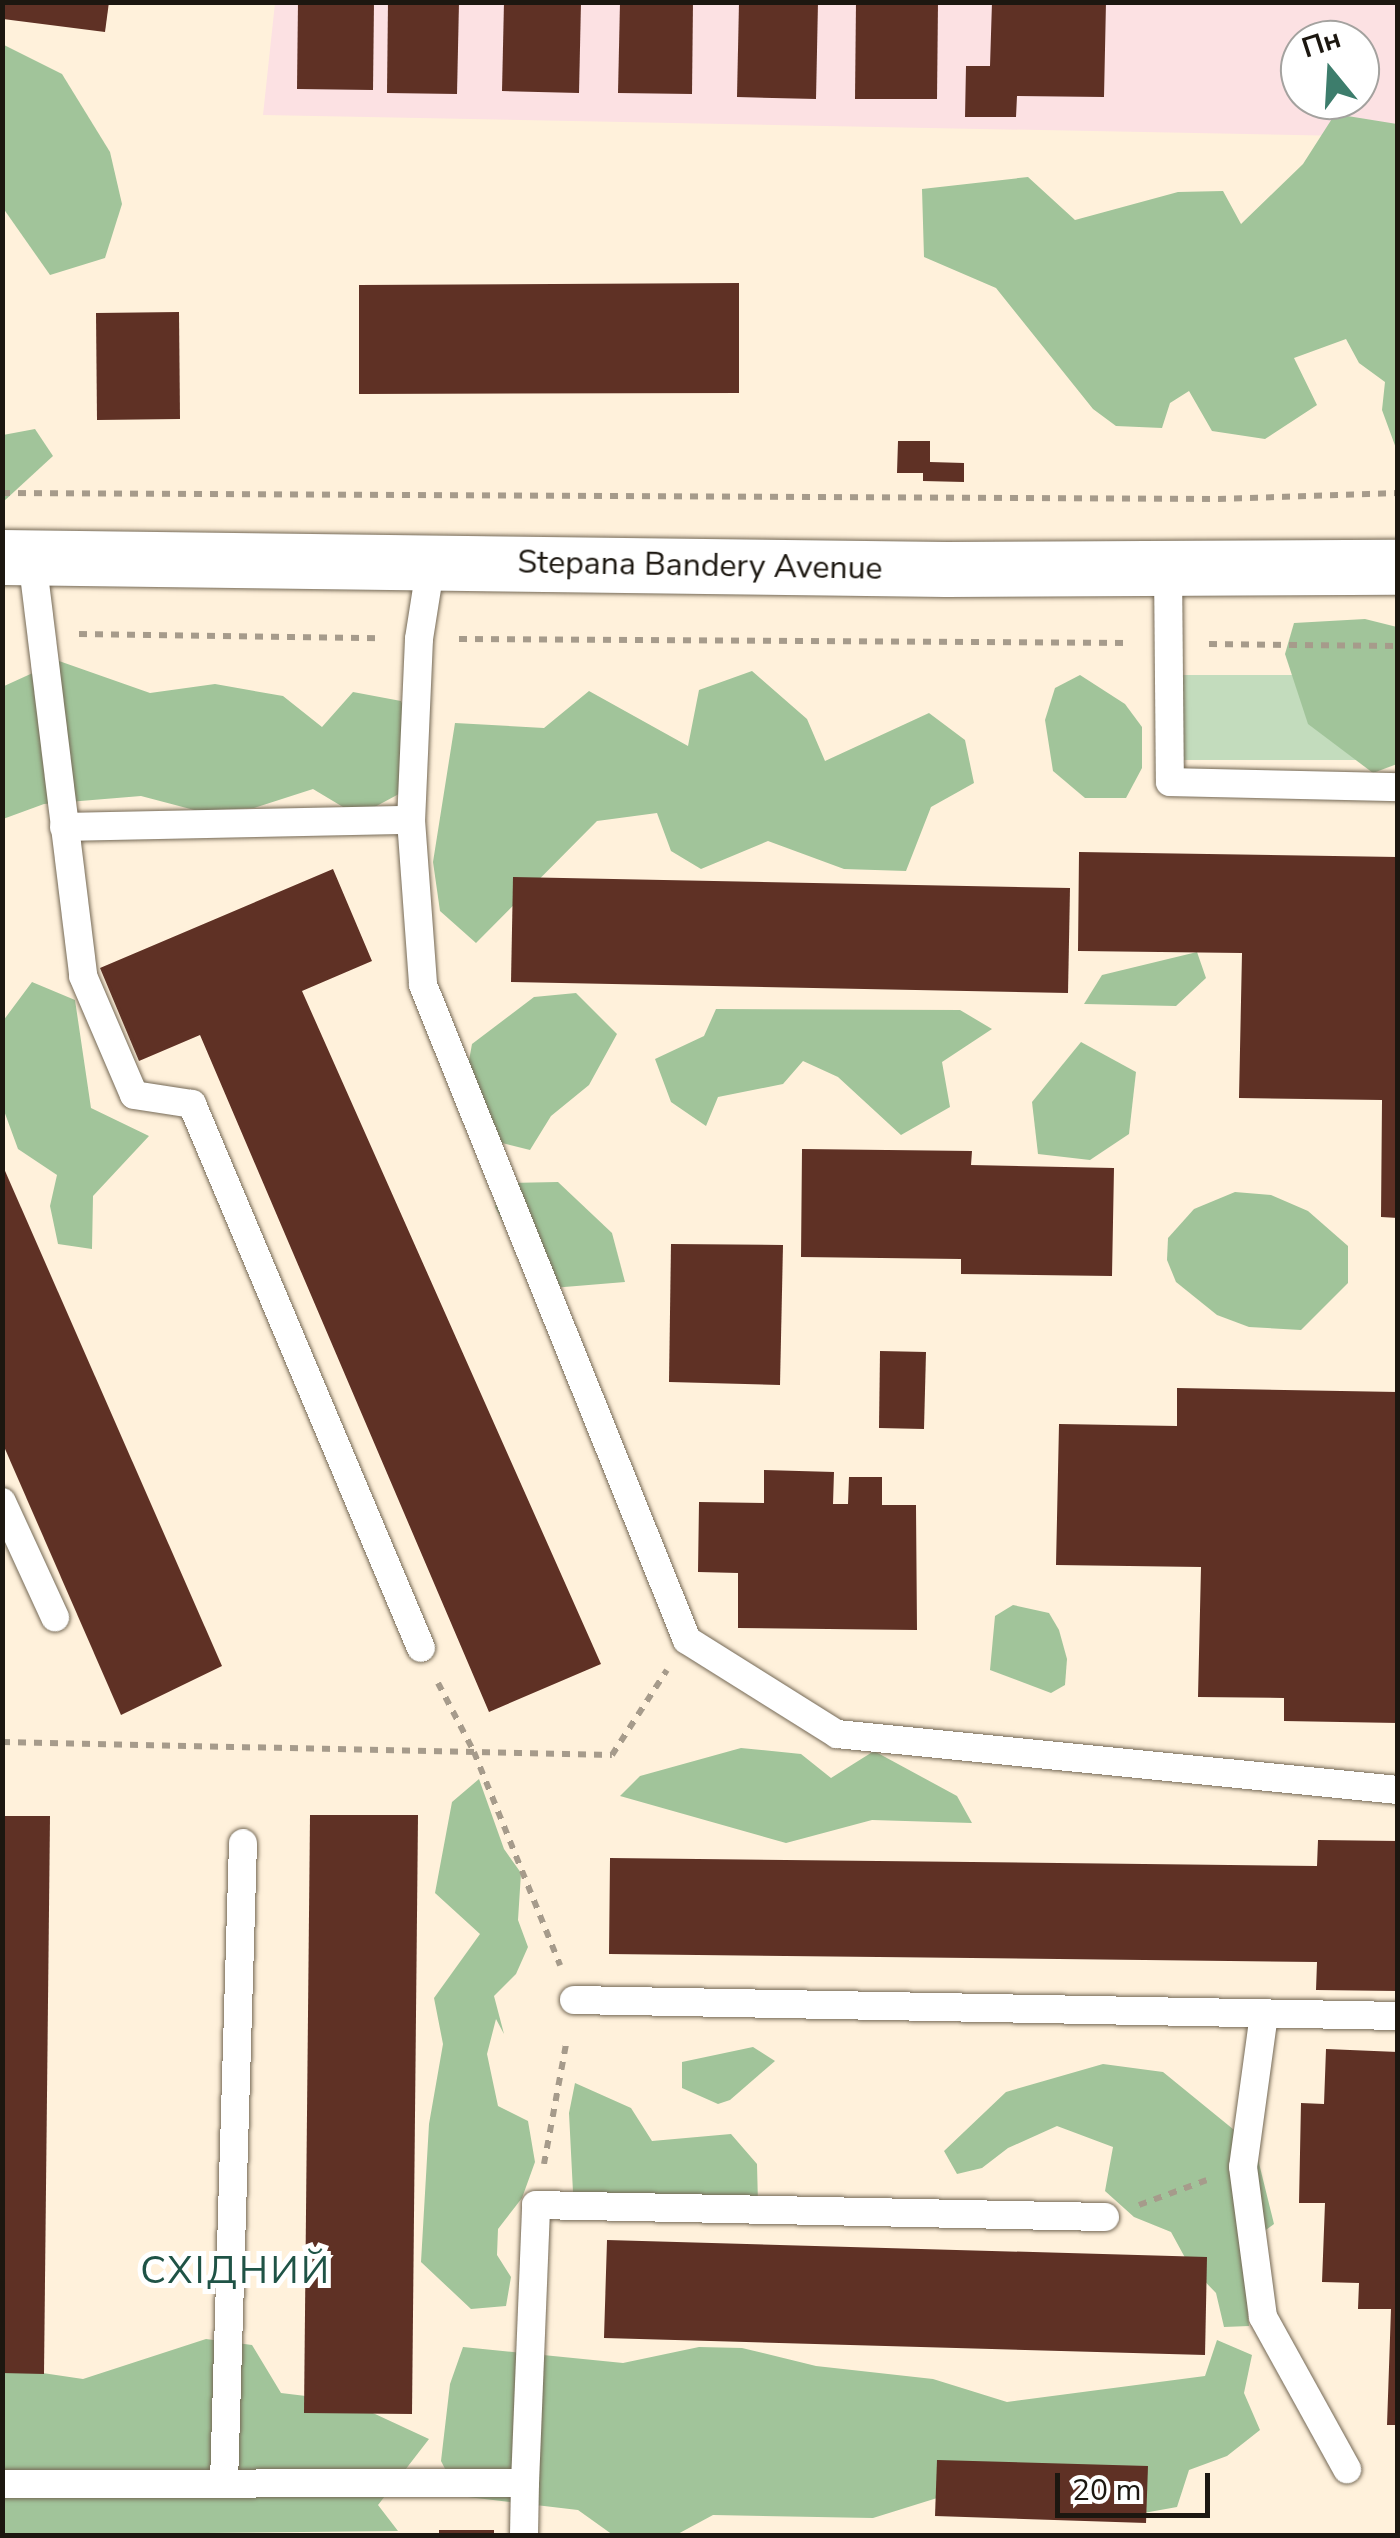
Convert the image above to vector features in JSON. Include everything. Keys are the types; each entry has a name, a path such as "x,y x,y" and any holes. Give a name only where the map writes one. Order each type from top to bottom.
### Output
{"main road":[{"name":"Stepana Bandery Avenue","path":"17,557 431,563 1398,567"}],"lane":[{"path":"17,557 41,633 83,976 134,1094 192,1104 420,1648"},
{"path":"431,563 419,639 411,820 423,985 687,1640 837,1734 1398,1790"},
{"path":"1168,566 1170,782 1398,787"},
{"path":"64,827 411,820"},
{"path":"2,1502 56,1618"},
{"path":"224,2484 243,1842"},
{"path":"574,2000 1398,2016"},
{"path":"1264,2014 1243,2167 1263,2317 1347,2470"},
{"path":"524,2536 536,2205 1105,2217"},
{"path":"2,2484 525,2483"}],"path":[{"path":"2,494 1218,498 1398,493"},
{"path":"41,633 1398,646"},
{"path":"2,1742 612,1755 687,1640"},
{"path":"420,1648 474,1752 574,2000 536,2205"},
{"path":"1105,2217 1243,2167"}],"shaded area":[{"path":"275,3 1397,3 1397,137 263,115"}],"green space":[{"path":"2,44 62,74 110,152 122,204 105,258 50,275 3,208"},
{"path":"1331,120 1397,124 1397,451 1382,410 1385,382 1359,363 1346,339 1294,358 1317,405 1265,439 1212,431 1189,391 1170,403 1162,428 1116,426 1093,409 996,288 924,257 922,189 1028,177 1075,220 1178,192 1223,191 1241,224 1303,164"},
{"path":"35,429 53,456 3,502 3,435"},
{"path":"1365,619 1397,627 1397,764 1373,773 1308,724 1285,654 1294,623"},
{"path":"59,661 150,693 215,684 283,696 322,727 353,692 401,701 417,741 410,788 358,816 313,789 254,808 198,811 141,796 44,804 3,819 2,687"},
{"path":"752,671 807,719 825,761 929,713 965,740 974,783 931,807 906,871 844,869 768,841 701,869 671,851 657,813 597,821 476,943 440,911 433,862 455,723 544,728 589,691 688,746 699,690"},
{"path":"1080,675 1125,704 1142,727 1142,768 1126,798 1085,798 1053,771 1045,720 1055,688"},
{"path":"1179,675 1397,675 1397,760 1179,760"},
{"path":"1197,952 1206,978 1176,1006 1084,1004 1102,975"},
{"path":"32,982 75,1000 91,1108 149,1136 93,1196 92,1249 58,1244 50,1206 57,1175 18,1149 3,1108 3,1021"},
{"path":"576,993 617,1034 589,1085 551,1116 530,1150 478,1137 462,1099 472,1044 534,997"},
{"path":"716,1009 960,1010 992,1029 942,1062 950,1107 901,1135 838,1077 803,1061 783,1084 718,1097 706,1126 671,1102 655,1059 704,1036"},
{"path":"1081,1042 1136,1072 1129,1134 1090,1160 1038,1154 1032,1102"},
{"path":"558,1182 612,1233 625,1282 540,1289 495,1207 504,1183"},
{"path":"1235,1192 1271,1195 1308,1211 1348,1246 1348,1283 1301,1330 1249,1327 1217,1315 1176,1282 1167,1260 1168,1238 1194,1209"},
{"path":"1013,1605 1049,1613 1059,1630 1067,1659 1065,1685 1051,1693 990,1670 995,1616"},
{"path":"741,1748 801,1754 831,1778 874,1751 957,1796 972,1823 872,1820 786,1843 620,1796 640,1776"},
{"path":"479,1779 504,1849 521,1873 518,1920 528,1947 516,1974 494,1996 504,2034 496,2019 487,2054 498,2106 528,2121 535,2162 522,2198 498,2229 497,2255 511,2277 506,2306 471,2309 421,2262 429,2124 443,2044 434,1998 480,1934 435,1893 452,1802"},
{"path":"753,2047 775,2061 730,2100 718,2104 682,2088 682,2062"},
{"path":"1103,2064 1163,2072 1255,2147 1274,2224 1242,2247 1249,2326 1224,2327 1216,2293 1189,2265 1171,2232 1134,2217 1105,2191 1113,2147 1057,2126 1008,2148 982,2168 957,2174 944,2151 1006,2092"},
{"path":"575,2083 631,2108 652,2141 731,2134 757,2164 758,2204 574,2212 569,2113"},
{"path":"206,2339 252,2345 281,2393 347,2401 429,2439 378,2505 398,2531 3,2535 2,2367 83,2379"},
{"path":"1217,2340 1252,2355 1244,2393 1260,2430 1227,2456 1189,2470 1177,2507 1138,2514 950,2494 873,2518 713,2515 674,2536 613,2535 578,2510 459,2496 441,2461 450,2384 463,2347 623,2363 699,2347 742,2348 816,2366 933,2379 1007,2402 1205,2376"}],"building":[{"path":"5,2 109,2 105,32 3,19"},
{"path":"298,2 374,2 373,90 297,89"},
{"path":"388,2 459,2 457,94 387,93"},
{"path":"504,2 581,2 579,93 502,91"},
{"path":"620,2 693,2 692,94 618,93"},
{"path":"739,2 818,2 816,99 737,97"},
{"path":"856,2 938,2 937,99 855,99"},
{"path":"992,2 1106,2 1104,97 1017,96 1016,117 965,117 966,66 990,66"},
{"path":"739,283 739,393 359,394 359,285"},
{"path":"179,312 180,419 97,420 96,313"},
{"path":"898,441 930,441 930,462 964,463 964,482 923,481 923,473 897,473"},
{"path":"1079,852 1398,857 1398,1218 1381,1217 1382,1100 1239,1098 1242,953 1078,951"},
{"path":"333,869 372,961 302,991 601,1664 489,1712 200,1035 139,1061 100,968"},
{"path":"513,877 1070,888 1068,993 511,982"},
{"path":"802,1149 972,1151 971,1165 1114,1168 1112,1276 961,1274 961,1259 801,1257"},
{"path":"2,1164 222,1666 121,1715 2,1442"},
{"path":"671,1244 783,1245 780,1385 669,1382"},
{"path":"880,1351 926,1352 924,1429 879,1428"},
{"path":"1177,1388 1398,1392 1398,1723 1284,1721 1284,1698 1198,1697 1201,1567 1056,1565 1059,1424 1177,1426"},
{"path":"764,1470 834,1472 833,1504 848,1504 849,1477 882,1477 882,1505 916,1505 917,1630 738,1628 738,1573 698,1572 699,1502 764,1503"},
{"path":"310,1815 418,1815 412,2414 304,2413"},
{"path":"2,1816 50,1816 44,2374 2,2373"},
{"path":"1318,1840 1398,1841 1398,1991 1316,1990 1317,1962 609,1954 610,1858 1317,1866"},
{"path":"1326,2049 1398,2052 1398,2425 1387,2425 1391,2309 1358,2309 1359,2283 1322,2282 1325,2203 1299,2203 1301,2103 1324,2104"},
{"path":"607,2240 1207,2257 1205,2355 604,2338"},
{"path":"937,2460 1148,2466 1146,2523 935,2516"},
{"path":"439,2530 494,2530 494,2536 439,2536"}],"district":[{"name":"СХІДНИЙ","path":"236,2271"}]}
